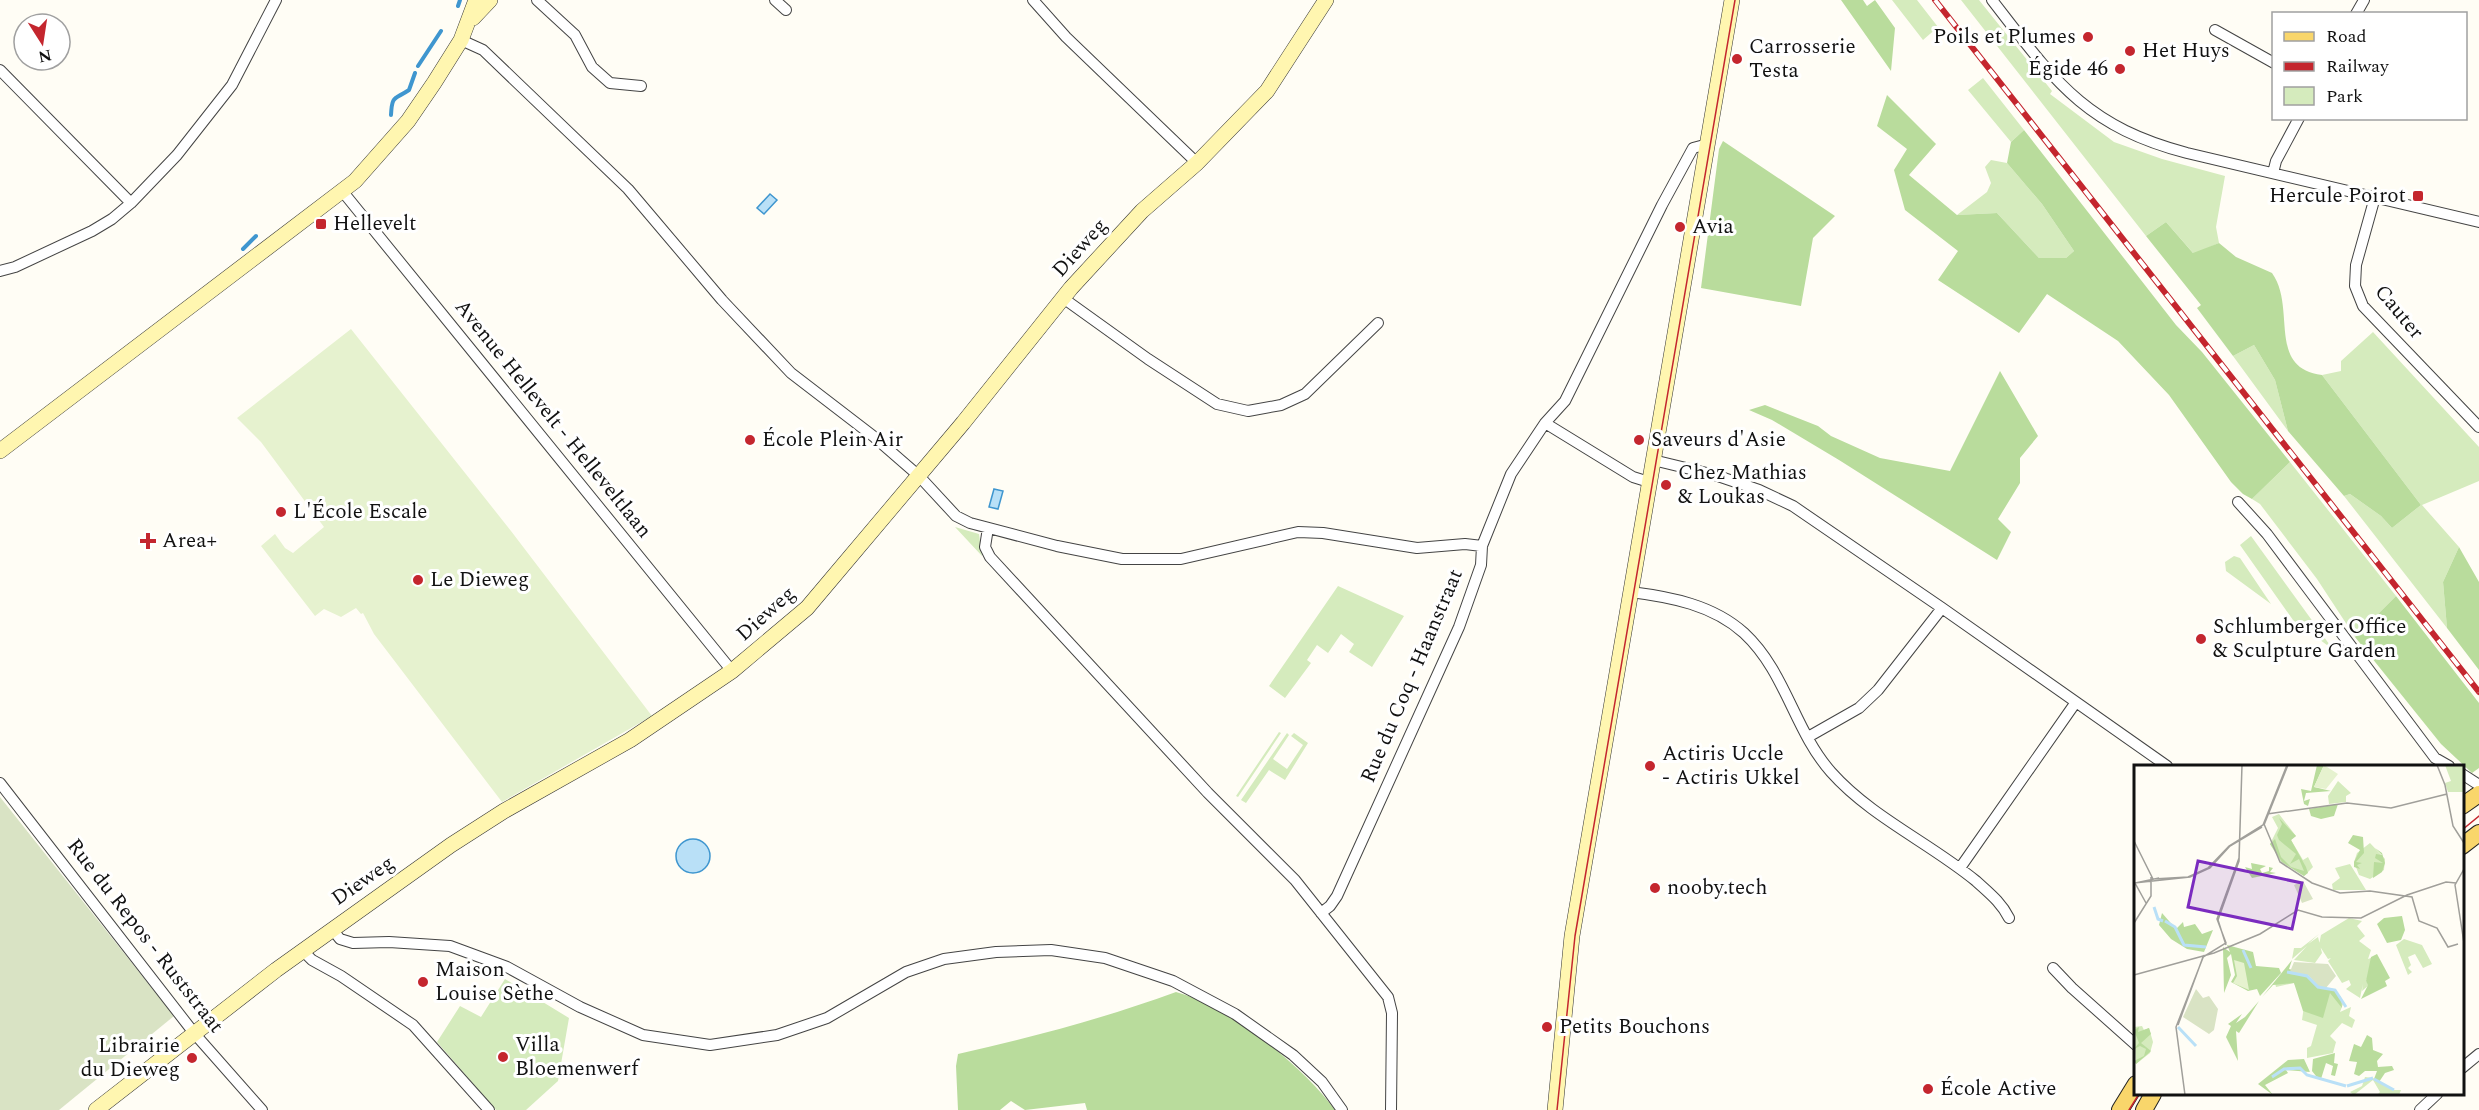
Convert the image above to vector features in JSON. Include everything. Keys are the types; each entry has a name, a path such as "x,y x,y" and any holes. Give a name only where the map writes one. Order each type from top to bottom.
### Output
{"main road":[{"path":"0,451 84,389 113,363 343,192 374,162 408,122 460,40 476,0"},
{"path":"468,22 490,0"},
{"name":"Dieweg","path":"96,1110 332,929 451,845 504,811 630,740 732,671 807,608 919,476 1063,298 1142,212 1197,163 1268,91 1326,0"},
{"path":"1555,1110 1572,936 1732,0"},
{"path":"2464,805 2479,794"},
{"path":"2464,845 2479,833"},
{"path":"2120,1110 2134,1087"},
{"path":"2144,1110 2152,1095"}],"street":[{"path":"0,271 15,267 92,231 112,219 131,203 177,155 232,85 276,0"},
{"path":"537,0 575,35 592,67 610,83 641,86"},
{"path":"775,0 786,10"},
{"path":"1033,0 1066,37 1197,163"},
{"path":"1992,0 2051,75 2089,110 2115,127 2143,140 2479,222"},
{"path":"2215,30 2272,62"},
{"path":"460,40 483,50 628,189 722,300 791,373 873,436 919,476 956,516 988,528 1092,554 1122,559 1181,559 1298,532 1323,533 1417,548 1465,544 1482,546"},
{"path":"0,70 131,203"},
{"path":"2273,173 2276,161 2298,120"},
{"name":"Rue du Coq - Haanstraat","path":"1321,913 1337,896 1459,627 1481,565 1482,546 1511,474 1545,423 1564,401 1693,148 1708,144"},
{"name":"Avenue Hellevelt - Helleveltlaan","path":"343,192 732,671"},
{"name":"Cauter","path":"2375,197 2356,265 2355,286 2358,297 2375,321 2479,427"},
{"path":"1063,298 1148,359 1217,404 1248,411 1281,405 1305,394 1378,322"},
{"path":"1545,423 1633,477 1649,482"},
{"path":"1653,460 1715,475 1759,490 1793,506 2166,765"},
{"path":"2238,502 2267,534 2435,758 2447,765"},
{"path":"988,528 985,547 990,557 1208,793 1295,880 1388,997 1392,1013 1394,1109"},
{"path":"1631,592 1682,601 1706,609 1744,633 1776,672 1808,737 1830,771 1849,789 1960,868 2002,905 2009,918"},
{"path":"1808,737 1859,708 1878,690 1942,608"},
{"path":"1960,868 2076,702"},
{"path":"2464,775 2479,785"},
{"name":"Rue du Repos - Ruststraat","path":"0,783 194,1033 262,1110"},
{"path":"332,929 340,939 353,943 389,942 450,946 507,967 580,1007 644,1035 710,1044 777,1035 827,1018 906,972 944,959 996,952 1051,950 1105,958 1173,981 1235,1014 1293,1055 1322,1082 1342,1110"},
{"path":"303,951 312,960 341,976 413,1025 489,1110"},
{"path":"2053,968 2134,1043"},
{"path":"2464,1067 2479,1054"},
{"path":"2420,1110 2436,1095"}],"green space":[{"path":"1841,0 1863,0 1867,6 1875,0 1895,28 1891,71"},
{"path":"1892,0 1917,0 1938,27 1923,40"},
{"path":"1961,0 1979,0 2052,91 2050,94 2114,142 2162,159 2225,176 2216,227 2219,243 2194,254 2166,222 2146,236"},
{"path":"1983,78 2024,130 2011,142 1968,90"},
{"path":"1887,95 1936,144 1909,175 1957,215 1997,213 2039,258 2066,258 2074,251 2042,204 2007,163 2011,142 2024,130 2176,325 2202,352 2290,462 2252,499 2231,482 2169,395 2118,341 2047,294 2019,333 1938,280 1958,251 1905,210 1894,170 1907,149 1877,126"},
{"path":"1723,141 1835,216 1813,238 1801,306 1701,288 1719,149"},
{"path":"1991,160 2007,163 2042,204 2074,251 2066,258 2039,258 1997,213 1957,215 1987,192 1991,183 1985,167"},
{"path":"2166,222 2193,253 2219,243 2236,257 2272,273 2279,287 2288,349 2294,361 2305,370 2322,375 2421,505 2392,528 2381,516 2350,494 2344,496 2288,431 2275,380 2254,345 2233,356 2197,308 2201,305 2146,236"},
{"name":"Le Dieweg","path":"351,329 511,531 652,716 502,802 374,634 363,613 361,614 356,608 341,617 324,609 315,616 261,546 275,534 285,548 293,553 324,527 261,442 237,418"},
{"path":"2373,332 2479,447 2479,481 2422,505 2459,547 2443,582 2447,628 2344,496 2350,494 2381,516 2392,528 2421,505 2322,375 2341,371 2341,361"},
{"path":"2254,345 2275,380 2288,431 2233,356"},
{"path":"2000,371 2038,436 2020,458 2020,483 1998,519 2011,532 1997,560 1839,460 1772,420 1749,410 1765,405 1818,426 1831,436 1880,458 1950,471"},
{"path":"2290,462 2396,596 2355,637 2317,579 2260,504 2252,499"},
{"path":"955,527 979,534 982,556"},
{"path":"2251,536 2332,648 2293,620 2240,545"},
{"path":"2459,547 2479,582 2479,670 2447,628 2443,582"},
{"path":"2234,556 2240,558 2271,604 2226,571 2225,562"},
{"path":"1338,586 1404,616 1372,667 1349,652 1354,644 1341,634 1328,653 1317,645 1307,660 1311,663 1285,698 1269,686"},
{"path":"2396,596 2479,703 2479,768 2472,773 2441,744 2355,637"},
{"path":"1279,732 1281,733 1238,797 1236,796"},
{"path":"1287,733 1289,735 1273,759 1287,769 1303,745 1291,736 1294,733 1308,743 1285,780 1269,770 1246,803 1241,800"},
{"path":"0,797 174,1016 59,1110 0,1110"},
{"path":"505,979 569,1018 558,1081 526,1110 496,1110 437,1042 460,1006 481,1017"},
{"path":"1176,992 1219,1010 1263,1040 1304,1075 1335,1110 1087,1110 1085,1103 1025,1110 1011,1101 1000,1110 958,1110 956,1066 958,1054 1068,1026"}],"water":[{"path":"770,194 777,200 764,214 757,208"},
{"path":"994,489 1003,491 998,509 989,507"},
{"path":"693,839 705,844 710,856 705,868 693,873 681,868 676,856 681,844"}],"waterway":[{"path":"458,6 460,0"},
{"path":"418,66 441,31"},
{"path":"391,115 393,101 409,90 415,73"},
{"path":"243,249 256,236"}],"tram line":[{"path":"1557,1110 1575,936 1735,0"},
{"path":"2464,828 2479,816"},
{"path":"2129,1110 2138,1095"}],"railway":[{"path":"1935,0 2479,692"}],"place":[{"name":"Poils et Plumes","path":"2088,37"},
{"name":"Het Huys","path":"2130,51"},
{"name":"Carrosserie Testa","path":"1737,59"},
{"name":"Égide 46","path":"2120,69"},
{"name":"Hercule Poirot","path":"2418,196"},
{"name":"Hellevelt","path":"321,224"},
{"name":"Avia","path":"1680,227"},
{"name":"École Plein Air","path":"750,440"},
{"name":"Saveurs d'Asie","path":"1639,440"},
{"name":"Chez Mathias & Loukas","path":"1666,485"},
{"name":"L'École Escale","path":"281,512"},
{"name":"Area+","path":"148,541"},
{"name":"Le Dieweg","path":"418,580"},
{"name":"Schlumberger Office & Sculpture Garden","path":"2201,639"},
{"name":"Actiris Uccle - Actiris Ukkel","path":"1650,766"},
{"name":"nooby.tech","path":"1655,888"},
{"name":"Maison Louise Sèthe","path":"423,982"},
{"name":"Petits Bouchons","path":"1547,1027"},
{"name":"Villa Bloemenwerf","path":"503,1057"},
{"name":"Librairie du Dieweg","path":"192,1058"},
{"name":"École Active","path":"1928,1089"}]}
